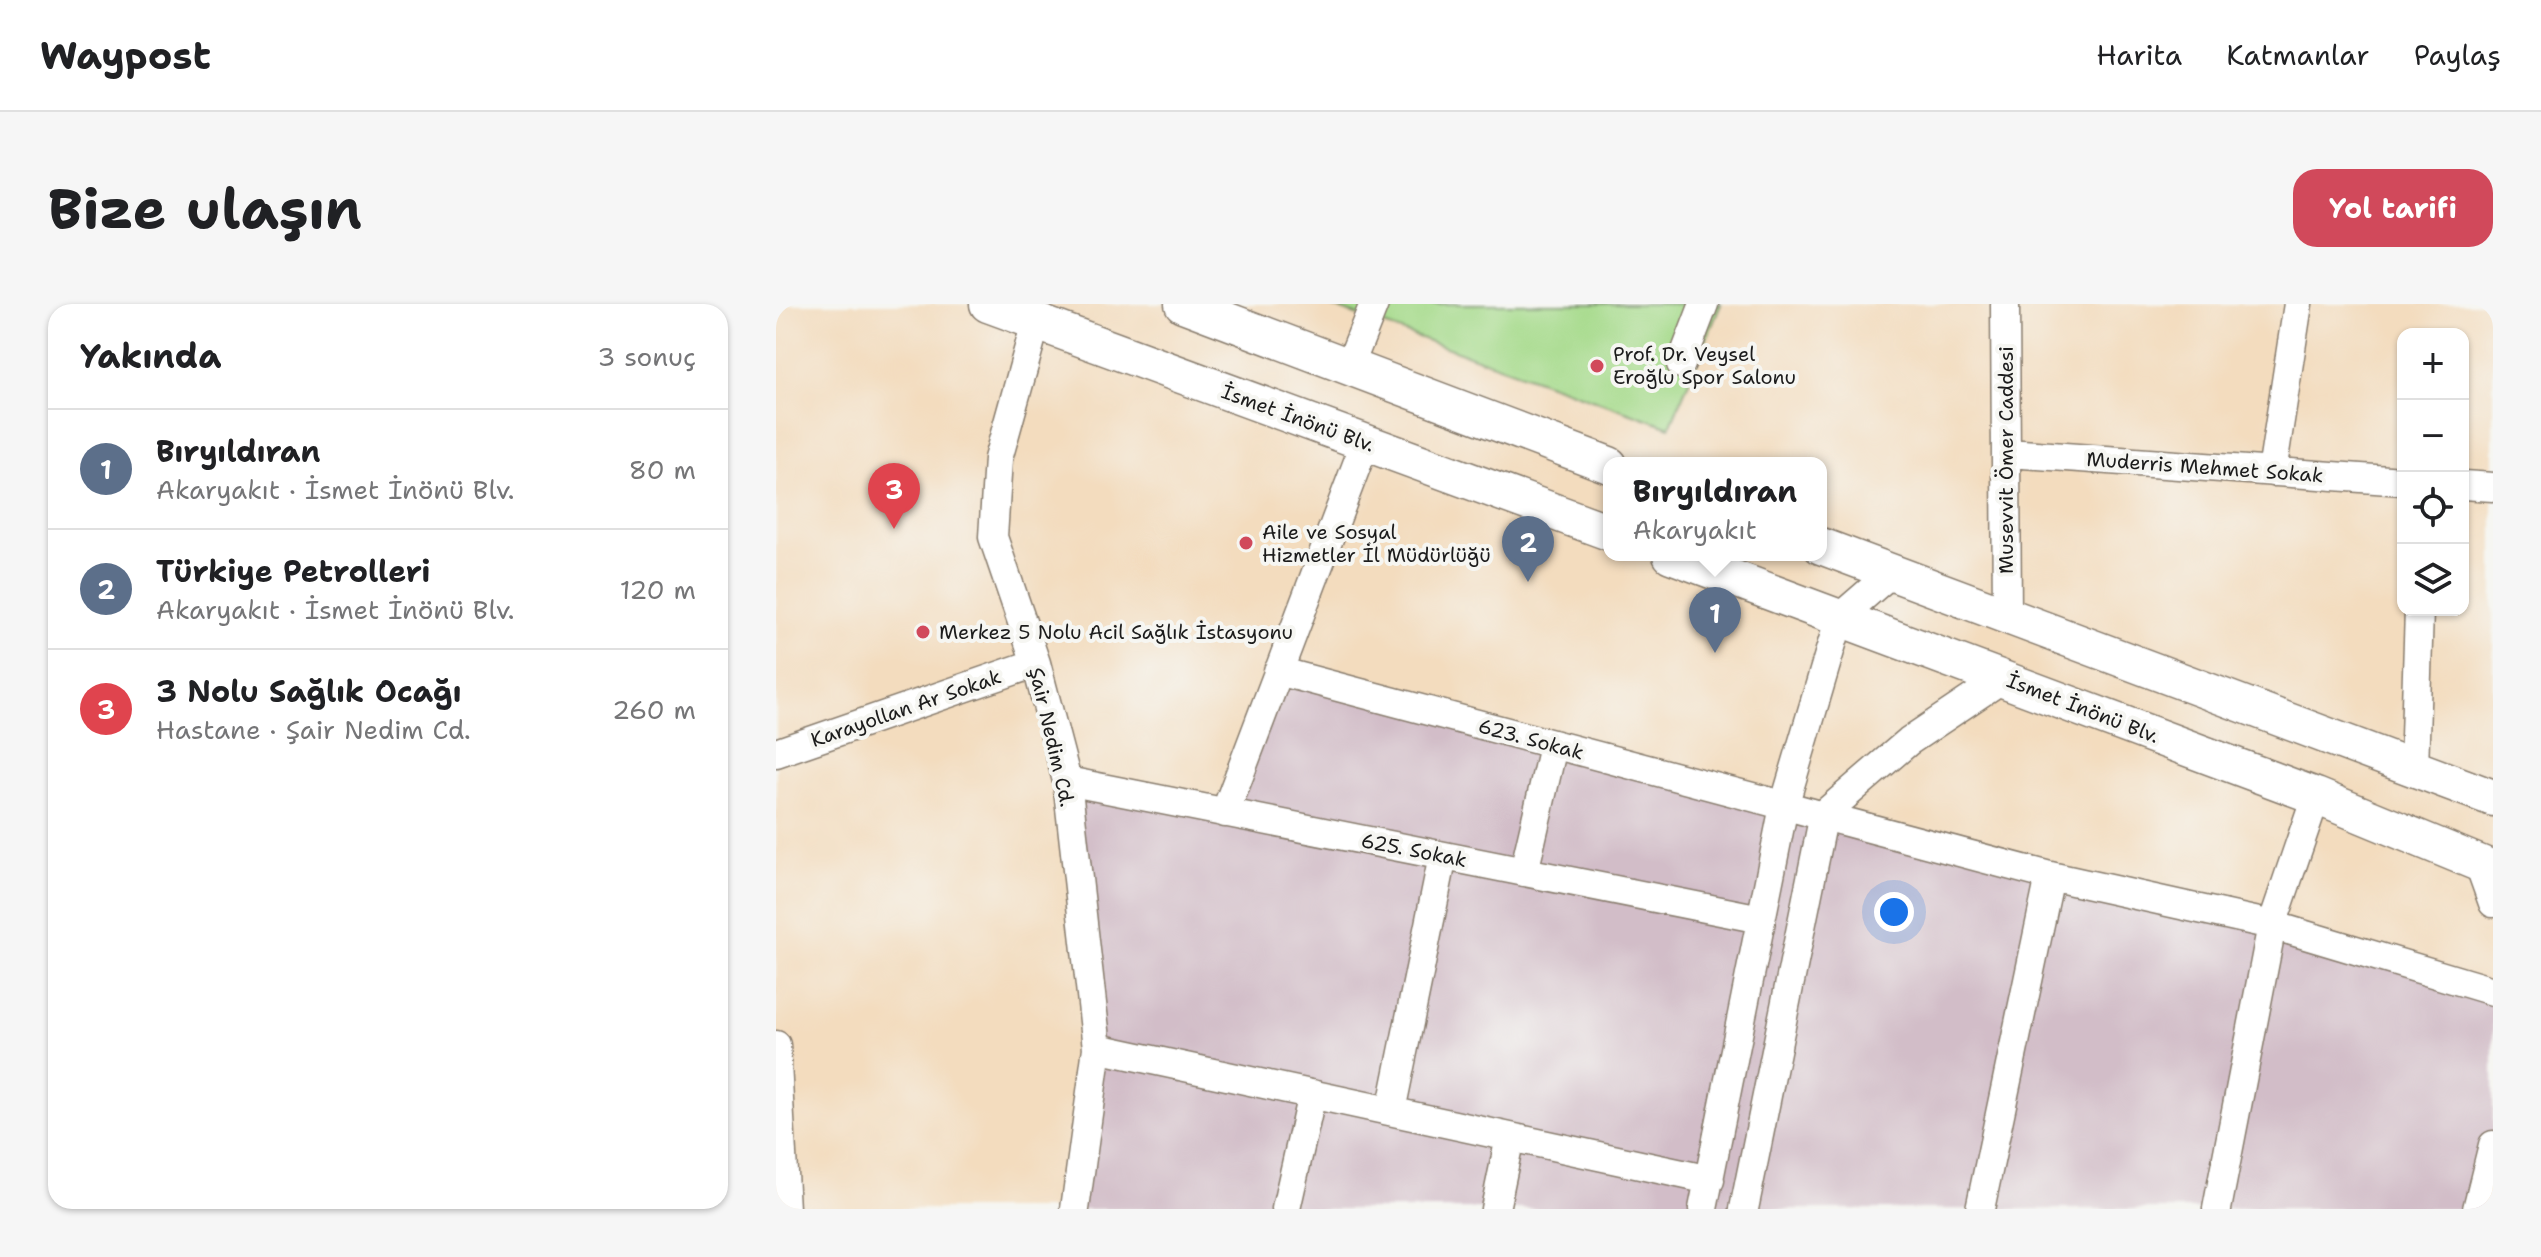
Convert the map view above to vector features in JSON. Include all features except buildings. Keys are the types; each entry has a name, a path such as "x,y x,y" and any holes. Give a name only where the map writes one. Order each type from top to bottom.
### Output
{"main road":[{"name":"İsmet İnönü Blv.","path":"988,304 1603,530"},
{"path":"1183,304 1603,463"},
{"path":"1827,548 2493,798"},
{"name":"İsmet İnönü Blv.","path":"1687,561 2316,796 2486,866"}],"street":[{"path":"1349,367 1374,304"},
{"path":"1681,364 1704,304"},
{"name":"Musevvit Ömer Caddesi","path":"2005,304 2007,616"},
{"path":"2272,472 2298,304"},
{"name":"Şair Nedim Cd.","path":"1036,322 998,459 993,537 1036,663 1067,781 1097,1048 1075,1209"},
{"path":"1225,813 1365,443"},
{"name":"Muderris Mehmet Sokak","path":"2008,453 2397,481"},
{"path":"2469,485 2493,487"},
{"path":"1703,1209 1784,806 1840,617 1892,572"},
{"path":"2414,769 2419,616"},
{"name":"Karayollan Ar Sokak","path":"776,753 1036,663"},
{"name":"623. Sokak","path":"1278,671 2050,876 2272,925 2493,991"},
{"path":"1744,1209 1824,814 1909,741 2003,678"},
{"path":"1524,872 1553,746"},
{"name":"625. Sokak","path":"1067,781 1761,919"},
{"path":"2217,1209 2272,925 2316,796"},
{"path":"1391,1111 1443,856"},
{"path":"2486,866 2493,903"},
{"path":"1980,1209 2050,876"},
{"path":"776,1045 785,1209"},
{"path":"1097,1048 1710,1180"},
{"path":"1286,1209 1312,1094"},
{"path":"1495,1209 1510,1137"},
{"path":"2477,1209 2493,1145"}],"shaded area":[{"path":"1278,671 2493,991 2493,1158 2481,1209 1075,1209 1097,1048 1067,781 1225,813"}],"green space":[{"name":"Prof. Dr. Veysel Eroğlu Spor Salonu","path":"1325,304 1721,304 1670,427"}],"place":[{"name":"Prof. Dr. Veysel Eroğlu Spor Salonu","path":"1597,366"},
{"name":"3 Nolu Sağlık Ocağı","path":"894,529"},
{"name":"Aile ve Sosyal Hizmetler İl Müdürlüğü","path":"1246,543"},
{"name":"Türkiye Petrolleri","path":"1528,582"},
{"name":"Merkez 5 Nolu Acil Sağlık İstasyonu","path":"923,632"},
{"name":"Bıryıldıran","path":"1715,653"}]}
